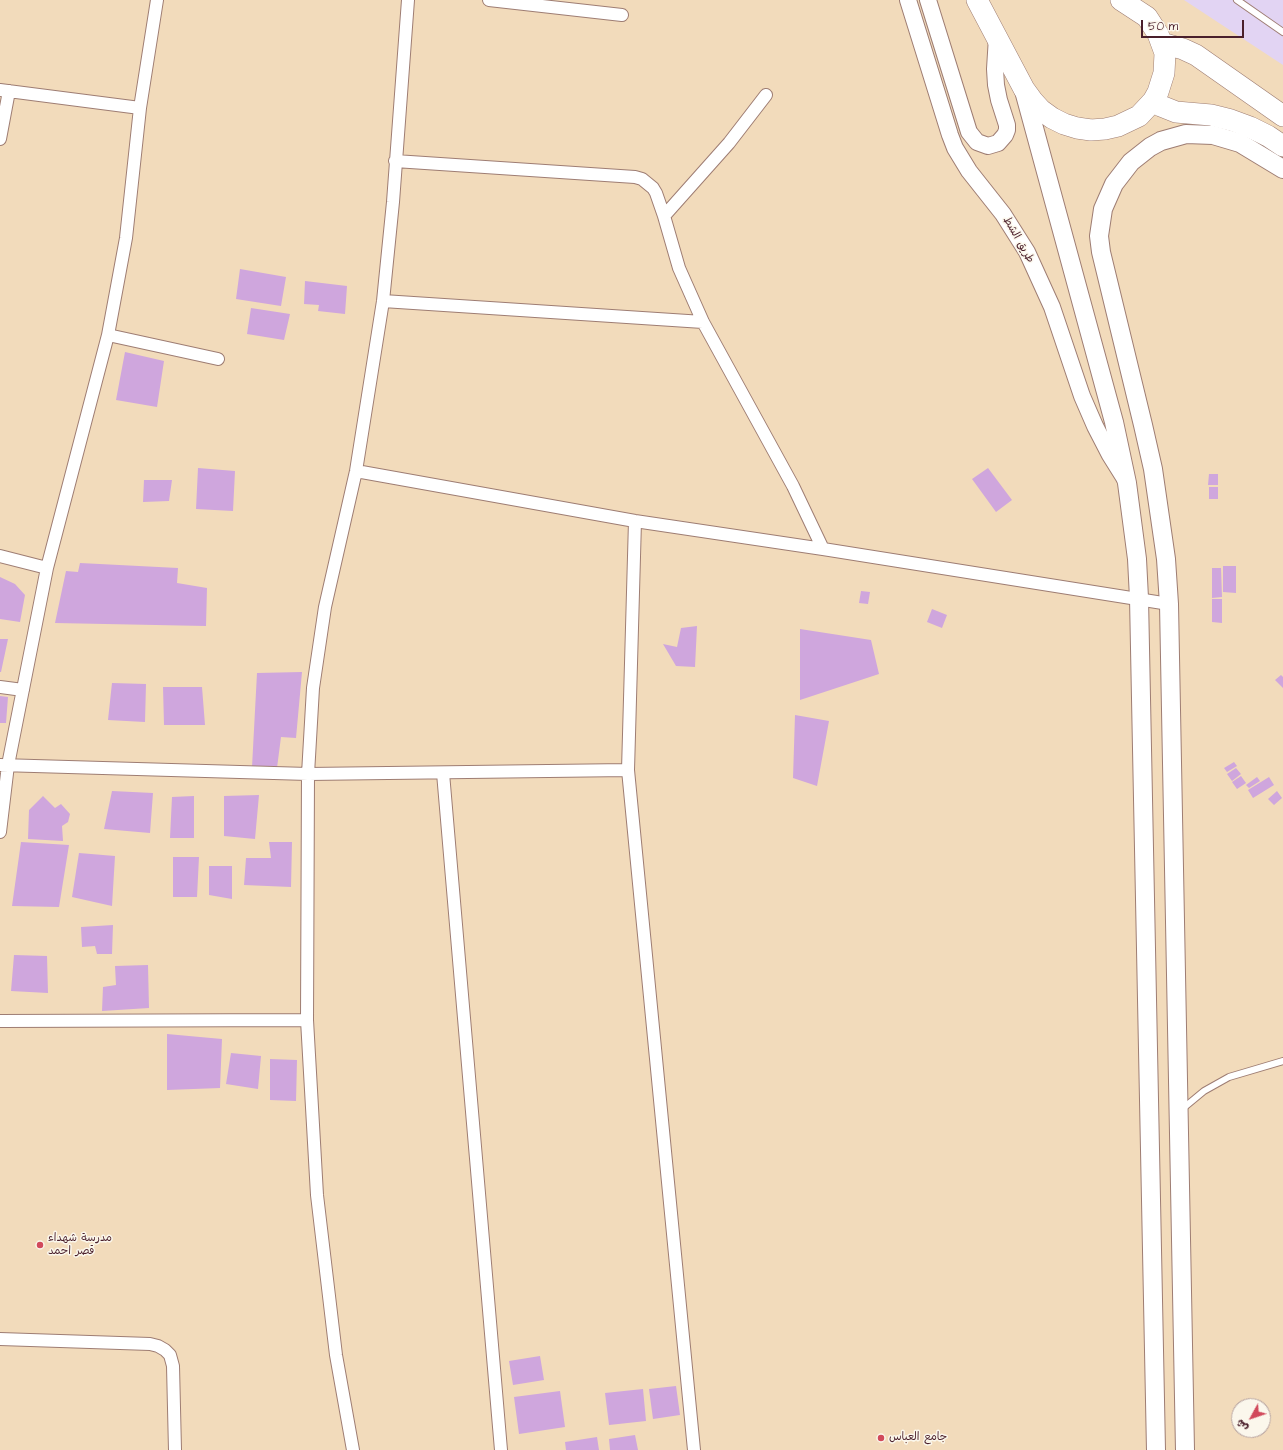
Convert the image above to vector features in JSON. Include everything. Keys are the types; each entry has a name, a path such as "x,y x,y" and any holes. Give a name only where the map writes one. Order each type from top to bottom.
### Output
{"highway":[{"path":"978,0 1024,89 1032,100 1041,110 1052,118 1071,126 1091,130 1118,126 1139,116 1153,101 1158,92 1164,73 1165,53 1158,34 1146,17 1128,3"},
{"path":"1162,43 1184,49 1196,55 1283,116"},
{"path":"1153,101 1176,112 1211,115 1231,120 1250,127 1283,146"}],"main road":[{"name":"طريق الشط","path":"908,0 955,148 970,171 1003,214 1026,252 1052,307 1082,396 1094,426 1127,483"},
{"path":"928,0 969,132 977,142 988,146 998,143 1005,135 1007,130 996,85 995,69 997,37"},
{"path":"1024,89 1114,422 1127,483 1136,552 1139,598 1156,1450"},
{"path":"1185,1450 1169,604 1164,544 1153,469 1144,425 1101,252 1099,236 1103,209 1114,184 1131,162 1150,146 1173,137 1200,134 1227,138 1240,143 1283,169"},
{"path":"1148,1017 1177,1016"}],"street":[{"path":"0,832 4,765 23,690 47,568 108,336 126,238 140,108 157,0"},
{"path":"353,1450 336,1355 317,1195 307,1020 308,774 313,688 325,607 356,471 383,301 393,202 408,0"},
{"path":"489,0 622,14"},
{"path":"0,139 5,90 140,108"},
{"path":"664,216 729,143 766,95"},
{"path":"395,161 635,177 642,179 653,188 664,216 679,268 703,322 794,486 823,548"},
{"path":"383,301 703,322"},
{"path":"108,336 218,359"},
{"path":"356,471 635,521 823,548 1169,604"},
{"path":"635,521 628,770 695,1449"},
{"path":"0,556 47,568"},
{"path":"0,687 23,690"},
{"path":"4,765 308,774 628,770"},
{"path":"443,773 501,1450"},
{"path":"0,1021 307,1020"},
{"path":"0,1339 150,1344 165,1350 170,1355 173,1366 175,1450"}],"lane":[{"path":"1237,0 1283,32"},
{"path":"1179,1112 1204,1091 1229,1077 1283,1061"}],"shaded area":[{"path":"1184,0 1283,0 1283,65"}],"building":[{"path":"240,269 286,277 281,306 236,299"},
{"path":"305,281 347,286 345,314 318,311 319,305 304,304"},
{"path":"251,308 290,314 284,340 247,334"},
{"path":"125,352 164,361 157,407 116,400"},
{"path":"198,468 235,471 233,511 196,509"},
{"path":"988,468 1012,500 996,512 972,479"},
{"path":"1209,474 1218,474 1218,485 1208,485"},
{"path":"144,480 172,480 169,501 143,502"},
{"path":"1209,487 1218,487 1218,499 1209,499"},
{"path":"80,563 178,568 177,583 207,588 206,626 55,623 66,571 78,572"},
{"path":"1223,566 1236,566 1236,593 1223,592"},
{"path":"1212,568 1221,568 1222,597 1212,598"},
{"path":"0,577 15,584 25,595 20,622 0,619"},
{"path":"861,591 870,592 868,604 859,603"},
{"path":"1212,599 1222,599 1222,623 1212,622"},
{"path":"932,609 947,615 942,628 927,622"},
{"path":"697,626 695,667 676,666 663,644 677,647 681,628"},
{"path":"800,629 871,640 879,674 800,700"},
{"path":"0,639 8,639 1,672 0,672"},
{"path":"302,672 296,738 281,737 277,768 252,767 257,673"},
{"path":"1281,675 1283,677 1283,688 1275,680"},
{"path":"112,683 146,684 145,722 108,720"},
{"path":"163,687 202,687 205,725 164,725"},
{"path":"0,696 8,697 6,723 0,723"},
{"path":"795,715 829,721 817,786 793,778"},
{"path":"1234,762 1237,766 1227,772 1224,768"},
{"path":"1236,768 1241,774 1232,781 1227,774"},
{"path":"1241,776 1246,783 1237,789 1232,782"},
{"path":"1257,777 1260,781 1249,788 1246,785"},
{"path":"1269,777 1274,785 1253,798 1248,790"},
{"path":"112,791 153,793 150,833 104,829"},
{"path":"1277,791 1282,798 1274,805 1268,799"},
{"path":"259,795 255,839 224,836 224,796"},
{"path":"43,796 55,808 61,804 70,814 68,822 62,826 63,841 28,839 29,810"},
{"path":"194,796 194,838 170,838 172,797"},
{"path":"21,842 69,845 59,907 12,906"},
{"path":"269,842 292,842 291,887 244,885 246,858 271,858"},
{"path":"79,853 115,856 112,906 72,897"},
{"path":"173,857 199,857 197,897 173,897"},
{"path":"209,866 232,866 232,899 209,895"},
{"path":"113,925 112,954 97,954 95,946 82,947 81,927"},
{"path":"14,955 47,956 48,993 11,991"},
{"path":"148,965 149,1008 102,1011 103,987 116,985 115,966"},
{"path":"167,1034 222,1039 220,1088 167,1090"},
{"path":"231,1053 261,1056 258,1089 226,1084"},
{"path":"270,1059 297,1060 296,1101 270,1100"},
{"path":"540,1356 544,1380 513,1385 509,1361"},
{"path":"676,1386 680,1415 653,1419 649,1389"},
{"path":"643,1389 646,1421 609,1425 605,1393"},
{"path":"560,1391 565,1427 519,1434 514,1397"},
{"path":"635,1435 638,1450 610,1450 609,1439"},
{"path":"597,1437 599,1450 566,1450 565,1442"}],"place":[{"name":"مدرسة شهداء قصر احمد","path":"40,1245"},
{"name":"جامع العباس","path":"881,1438"}]}
